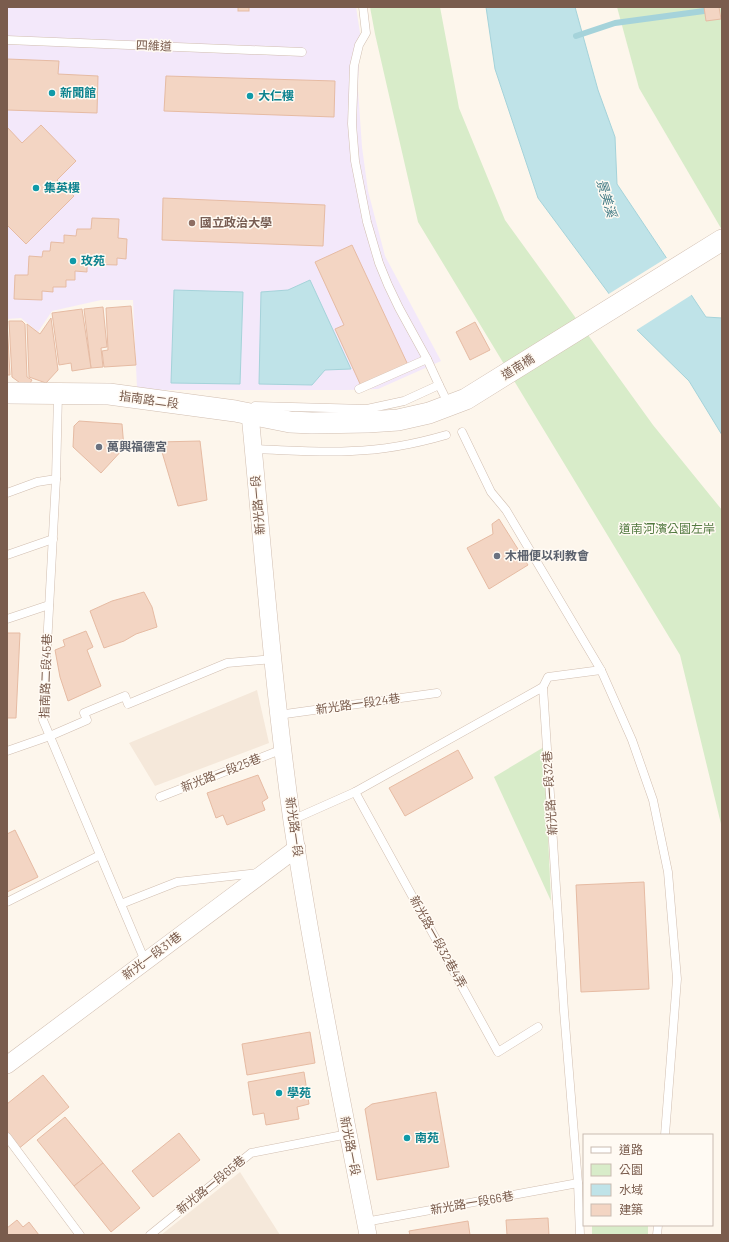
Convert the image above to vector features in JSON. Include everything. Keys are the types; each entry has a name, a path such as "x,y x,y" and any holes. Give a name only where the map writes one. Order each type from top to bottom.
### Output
{"street":[{"name":"道南橋","path":"290,422 329,423 398,420 429,413 466,399 722,240"},
{"name":"指南路二段","path":"7,393 109,394 235,411 290,422"},
{"name":"新光路一段","path":"250,414 278,715 292,820 316,966 366,1229"},
{"name":"新光一段31巷","path":"7,1065 297,848"}],"lane":[{"path":"362,7 366,33 359,45 353,76 352,142 366,222 379,263 399,308 427,359 444,395"},
{"name":"四維道","path":"7,40 302,52"},
{"path":"359,389 427,359"},
{"path":"250,414 249,406 367,409 404,401 439,385"},
{"name":"指南路二段45巷","path":"58,394 56,479 43,720 145,961"},
{"path":"462,432 491,492 506,510 601,670 632,740 653,800 668,872 677,979 665,1134"},
{"path":"253,449 364,450 418,443 446,435"},
{"path":"7,493 37,482 56,479"},
{"path":"7,555 53,539"},
{"path":"7,619 49,605"},
{"path":"7,751 50,736 87,720 84,713 125,696 128,704 227,663 273,659"},
{"path":"292,820 354,792 543,687 548,676 601,670"},
{"name":"新光路一段32巷","path":"543,687 564,1011 578,1183 580,1235"},
{"name":"新光路一段24巷","path":"278,715 437,693"},
{"name":"新光路一段25巷","path":"160,797 283,749"},
{"name":"新光路一段32巷4弄","path":"354,792 498,1052 538,1027"},
{"path":"7,902 100,855"},
{"path":"121,904 177,882 264,873"},
{"name":"新光路一段65巷","path":"150,1235 251,1153 348,1134"},
{"path":"7,1137 80,1235"},
{"name":"新光路一段66巷","path":"366,1229 578,1183"}],"shaded area":[{"name":"國立政治大學","path":"7,7 356,7 360,33 358,90 362,147 368,191 385,256 441,361 378,389 142,389 137,388 133,300 101,300 52,311 38,332 21,318 7,319"},
{"path":"257,690 269,743 155,786 129,743"},
{"path":"240,1172 280,1235 161,1235"}],"green space":[{"name":"道南河濱公園左岸","path":"370,7 440,7 459,108 505,220 653,425 722,510 722,828 680,655 418,222"},
{"path":"617,7 722,7 722,230 639,88"},
{"path":"544,747 551,901 494,777"},
{"path":"592,1226 648,1226 648,1235 592,1235"}],"water":[{"name":"景美溪","path":"486,7 575,7 598,90 615,137 617,184 706,317 722,318 722,435 689,381 633,326 538,198 495,69"},
{"path":"310,280 351,369 325,370 312,385 259,384 261,292 288,290"},
{"path":"174,290 243,292 240,384 171,383"}],"pier":[{"path":"668,257 693,294 635,331 607,295"}],"building":[{"path":"238,7 249,7 249,11 238,11"},
{"path":"704,7 719,7 721,19 706,21"},
{"name":"新聞館","path":"7,59 59,61 58,74 98,76 97,113 7,110"},
{"name":"大仁樓","path":"166,76 335,81 334,117 164,111"},
{"name":"集英樓","path":"41,125 76,161 57,180 74,196 26,244 7,225 7,127 22,143"},
{"path":"163,198 325,205 323,246 162,240"},
{"name":"玫苑","path":"92,218 119,219 118,238 127,239 126,259 117,258 117,265 87,264 87,272 75,271 75,280 66,280 66,287 53,287 53,292 42,291 42,300 14,299 15,275 28,275 29,256 42,257 43,251 50,251 51,242 64,243 64,235 76,236 77,229 91,229"},
{"path":"352,245 408,365 361,386 335,329 344,325 315,262"},
{"path":"131,306 136,365 104,367 102,351 108,350 106,308"},
{"path":"103,307 107,347 101,348 103,367 91,368 84,309"},
{"path":"82,309 91,368 72,371 71,363 59,365 52,313"},
{"path":"51,318 58,370 46,383 29,377 27,324 40,334"},
{"path":"7,321 10,375 7,375"},
{"path":"9,321 22,321 25,324 27,377 32,380 27,388 12,377"},
{"path":"475,322 490,350 470,360 456,332"},
{"name":"萬興福德宮","path":"79,421 122,424 124,448 101,473 73,447 74,426"},
{"path":"200,441 207,500 178,506 159,442"},
{"name":"木柵便以利教會","path":"499,519 528,565 489,589 467,548 493,534 492,524"},
{"path":"144,592 152,607 157,627 136,634 124,641 104,648 90,611 112,601"},
{"path":"86,631 93,647 87,650 101,686 68,701 60,677 55,650 65,646 63,640"},
{"path":"7,633 20,633 16,718 7,718"},
{"path":"458,750 473,778 405,816 389,788"},
{"path":"258,775 268,798 262,802 265,810 227,825 223,815 216,818 207,793"},
{"path":"15,830 38,877 7,892 7,834"},
{"path":"644,882 649,989 581,992 576,885"},
{"path":"310,1032 315,1063 247,1075 242,1044"},
{"name":"學苑","path":"304,1072 309,1104 297,1107 299,1119 266,1125 264,1113 253,1115 248,1082"},
{"path":"43,1075 69,1107 17,1150 7,1138 7,1104"},
{"name":"南苑","path":"436,1092 449,1167 377,1180 365,1109 372,1104"},
{"path":"65,1117 103,1163 74,1186 37,1140"},
{"path":"179,1133 200,1160 153,1197 132,1171"},
{"path":"103,1163 140,1208 111,1232 74,1186"},
{"path":"548,1218 549,1235 507,1235 506,1220"},
{"path":"17,1220 23,1227 29,1222 39,1235 7,1235 7,1228"},
{"path":"468,1221 470,1235 410,1235 409,1231"}],"waterway":[{"path":"576,36 615,23 704,11"}],"place":[{"name":"新聞館","path":"52,93"},
{"name":"大仁樓","path":"250,96"},
{"name":"集英樓","path":"36,188"},
{"name":"國立政治大學","path":"192,223"},
{"name":"玫苑","path":"73,261"},
{"name":"萬興福德宮","path":"99,447"},
{"name":"木柵便以利教會","path":"497,556"},
{"name":"學苑","path":"279,1093"},
{"name":"南苑","path":"407,1138"}]}
